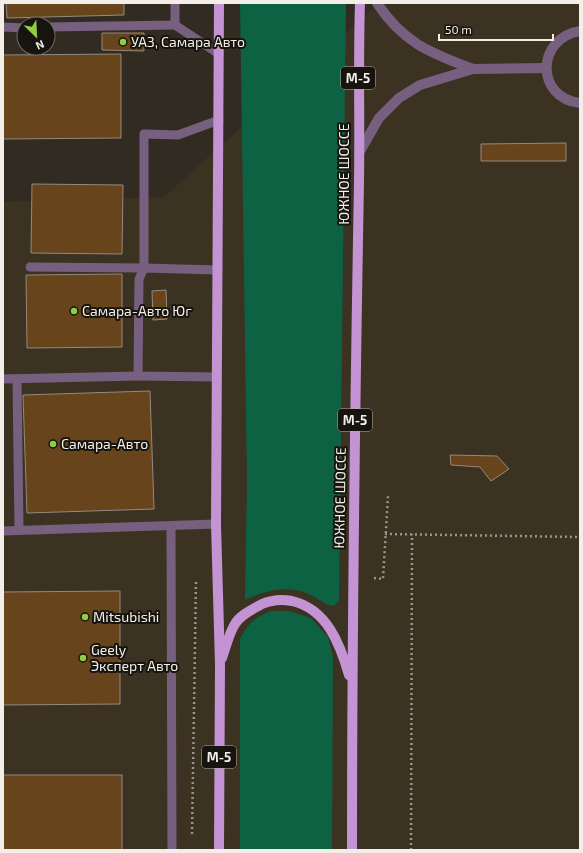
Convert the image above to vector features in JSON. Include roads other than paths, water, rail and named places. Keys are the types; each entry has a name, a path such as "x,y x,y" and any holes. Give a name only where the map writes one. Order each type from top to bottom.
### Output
{"main road":[{"name":"М-5","path":"219,3 216,524 220,664 219,850"},
{"name":"ЮЖНОЕ ШОССЕ","path":"352,850 352,686 359,153 358,66 360,3"},
{"path":"220,664 235,623 251,610 269,601 285,600 304,604 320,616 334,635 342,653 352,686"}],"street":[{"path":"377,3 388,18 412,41 441,56 473,69"},
{"path":"580,31 561,38 553,46 548,56 546,68 548,79 554,90 562,98 580,103"},
{"path":"359,153 379,118 399,98 420,85 473,69 546,68"}],"lane":[{"path":"175,3 175,25"},
{"path":"56,27 175,25 219,54"},
{"path":"3,27 16,28"},
{"path":"138,376 139,279 144,268 144,134 178,135 218,120"},
{"path":"30,267 218,270"},
{"path":"3,379 138,376 217,377"},
{"path":"17,379 19,530"},
{"path":"3,531 171,527 216,524"},
{"path":"171,527 172,850"}],"place":[{"name":"УАЗ, Самара Авто","path":"123,42"},
{"name":"Самара-Авто Юг","path":"74,311"},
{"name":"Самара-Авто","path":"53,444"},
{"name":"Mitsubishi","path":"85,617"},
{"name":"Geely Эксперт Авто","path":"83,658"}]}
